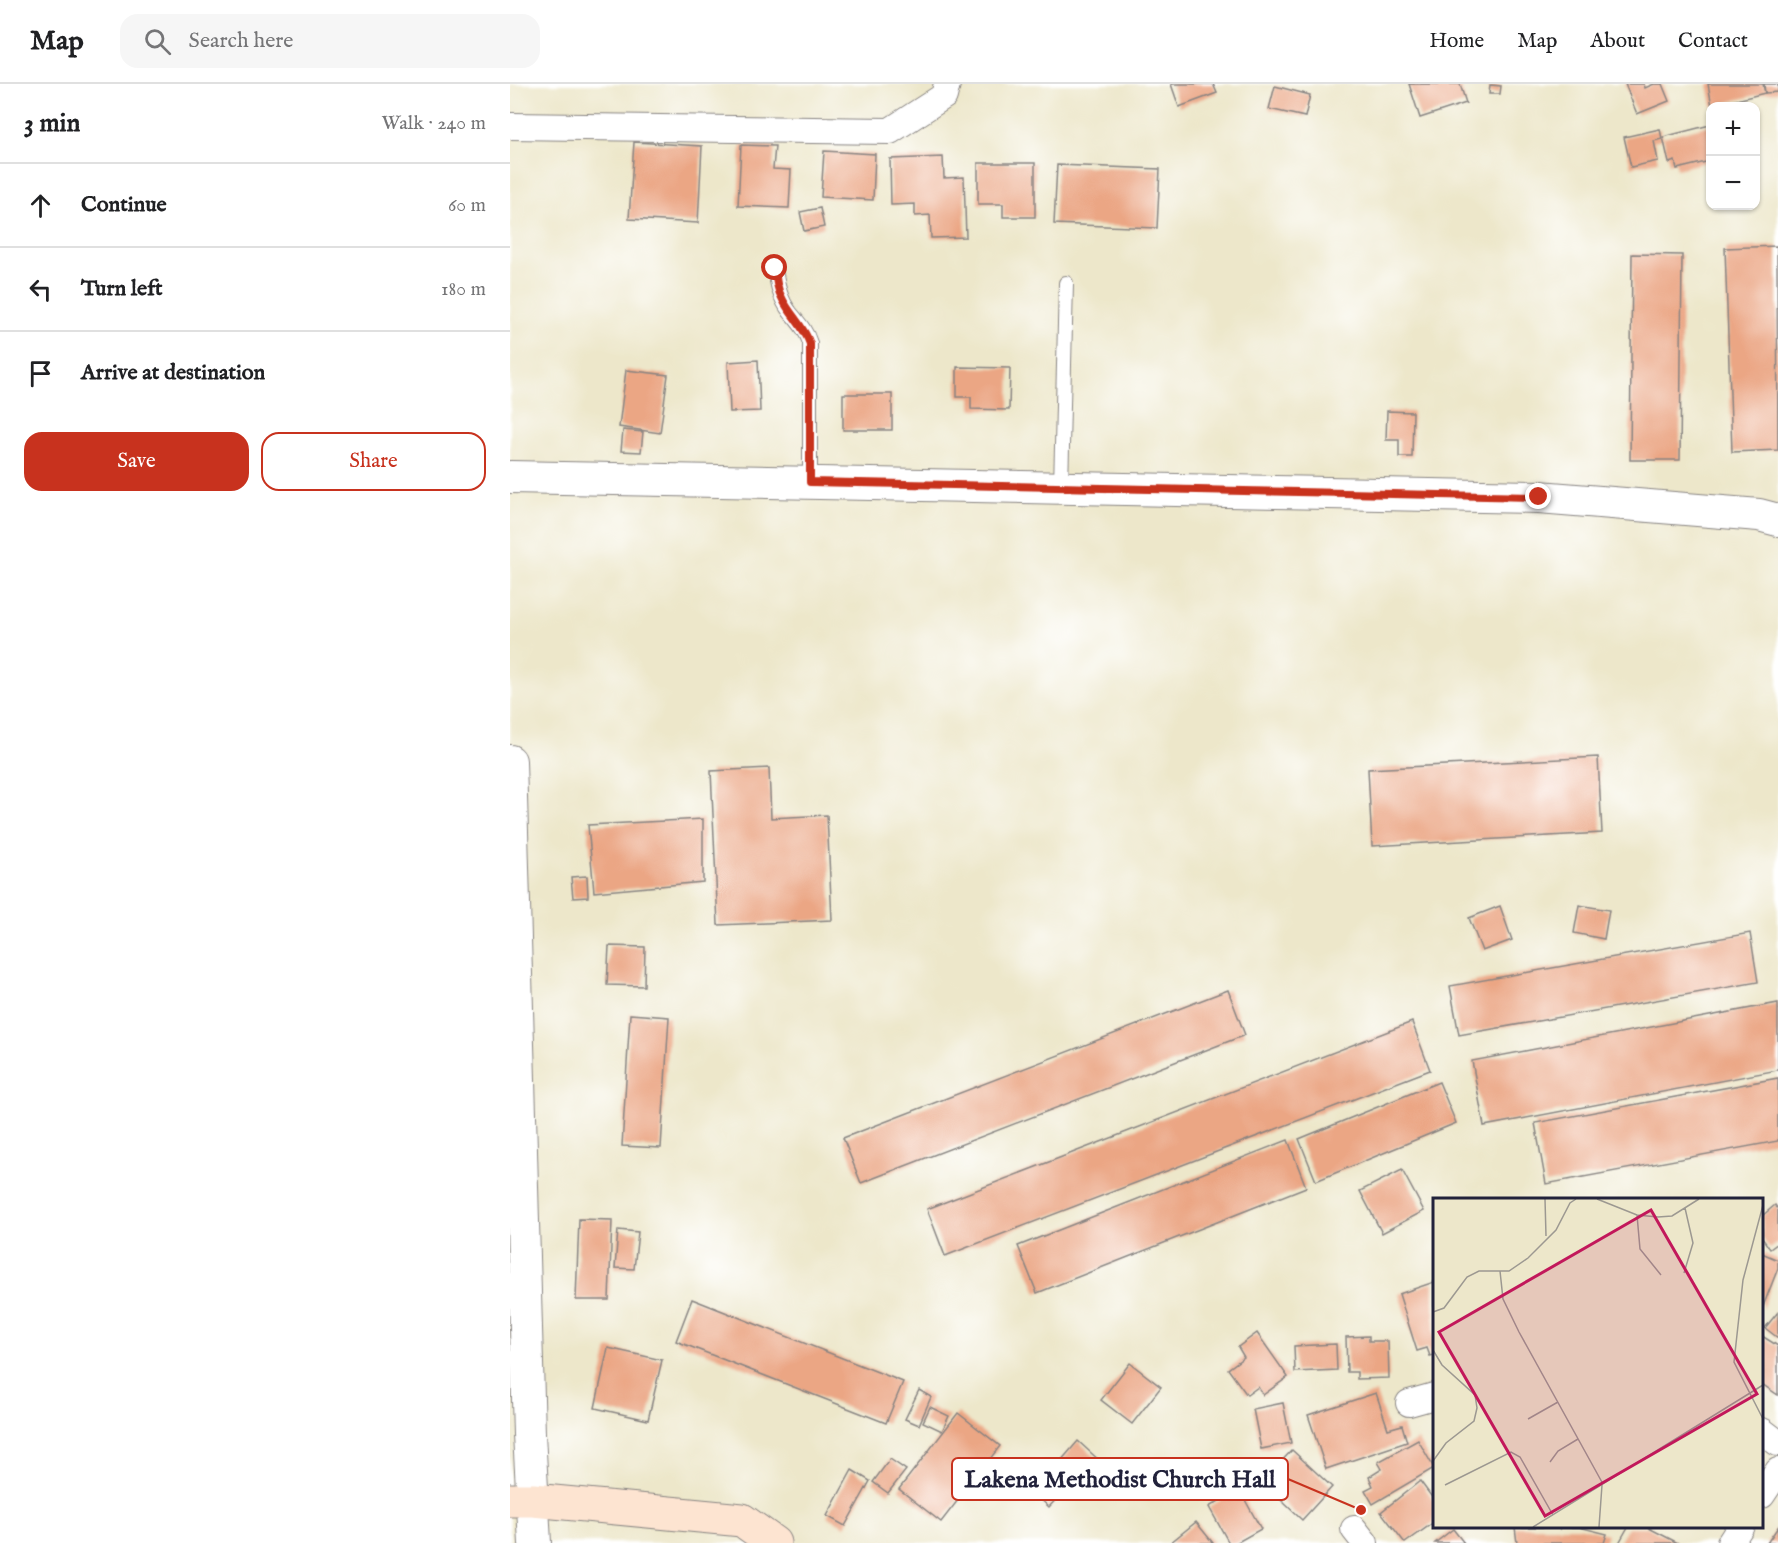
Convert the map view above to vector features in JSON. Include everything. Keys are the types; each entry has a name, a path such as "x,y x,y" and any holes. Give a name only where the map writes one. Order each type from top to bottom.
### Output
{"main road":[{"path":"521,1500 742,1520 774,1543"}],"street":[{"path":"510,126 890,131 944,96 946,84"},
{"path":"510,477 1539,497 1759,515 1778,520"},
{"path":"510,761 529,1434 521,1500 535,1543"},
{"path":"1409,1403 1433,1396"},
{"path":"1763,1432 1778,1443"},
{"path":"1763,1493 1778,1471"},
{"path":"1730,1543 1740,1528"}],"lane":[{"path":"775,268 782,299 801,323 810,344 810,482"},
{"path":"1061,487 1066,283"}],"building":[{"path":"1171,84 1213,84 1217,93 1179,107"},
{"path":"1409,84 1460,84 1466,103 1420,118"},
{"path":"1625,84 1644,84 1645,88 1654,84 1662,84 1669,101 1637,114"},
{"path":"1708,84 1763,84 1765,93 1728,102 1711,102"},
{"path":"1764,84 1778,84 1778,92 1765,93"},
{"path":"1490,85 1501,86 1500,94 1489,94"},
{"path":"1275,86 1310,95 1305,117 1269,109"},
{"path":"1706,126 1706,162 1677,169 1675,161 1669,163 1663,137"},
{"path":"1660,129 1662,139 1654,141 1658,161 1631,167 1624,137"},
{"path":"634,142 702,146 698,223 629,219"},
{"path":"741,145 775,146 773,169 791,170 789,208 738,206"},
{"path":"824,151 875,154 873,200 821,197"},
{"path":"943,157 944,178 964,177 966,237 931,238 930,215 915,216 915,204 891,205 890,159"},
{"path":"978,163 1035,163 1035,217 1003,217 1003,204 978,204"},
{"path":"1057,165 1160,169 1157,228 1054,224"},
{"path":"820,208 824,227 804,231 800,212"},
{"path":"1777,246 1778,450 1732,452 1725,248"},
{"path":"1632,254 1682,255 1680,460 1630,460"},
{"path":"758,360 760,411 730,412 728,362"},
{"path":"957,367 1010,368 1009,410 971,409 971,397 957,397"},
{"path":"626,370 668,375 660,433 619,427"},
{"path":"843,394 892,394 892,430 843,430"},
{"path":"1387,411 1413,412 1412,457 1399,457 1399,440 1386,440"},
{"path":"623,430 643,432 641,452 621,451"},
{"path":"1598,757 1602,833 1372,846 1368,769"},
{"path":"769,768 771,818 827,815 832,920 718,925 711,771"},
{"path":"703,819 703,882 594,892 588,825"},
{"path":"587,876 588,897 573,898 571,877"},
{"path":"1579,905 1609,910 1604,939 1574,933"},
{"path":"1500,906 1512,940 1482,951 1469,918"},
{"path":"1750,933 1758,982 1459,1035 1450,986"},
{"path":"609,946 645,947 644,986 607,985"},
{"path":"1228,990 1245,1035 861,1183 843,1138"},
{"path":"1778,1003 1778,1070 1484,1126 1472,1061"},
{"path":"630,1014 669,1017 661,1148 622,1146"},
{"path":"1412,1022 1430,1070 945,1256 927,1209"},
{"path":"1778,1078 1778,1141 1546,1184 1535,1123"},
{"path":"1439,1082 1456,1123 1316,1181 1299,1139"},
{"path":"1288,1140 1306,1187 1037,1293 1018,1246"},
{"path":"1402,1170 1424,1211 1382,1233 1360,1191"},
{"path":"1775,1205 1778,1209 1778,1243 1770,1249 1763,1239 1763,1215"},
{"path":"579,1219 612,1220 609,1300 576,1300"},
{"path":"618,1230 638,1232 634,1269 615,1268"},
{"path":"1763,1253 1778,1260 1778,1268 1763,1306"},
{"path":"1433,1282 1433,1355 1430,1356 1427,1348 1417,1351 1399,1294"},
{"path":"692,1299 903,1382 886,1423 676,1341"},
{"path":"1778,1312 1778,1338 1765,1328"},
{"path":"1257,1333 1288,1377 1263,1395 1258,1387 1247,1395 1228,1369 1244,1357 1238,1347"},
{"path":"1369,1336 1369,1341 1388,1341 1389,1378 1357,1379 1357,1372 1347,1372 1346,1337"},
{"path":"1763,1337 1778,1346 1778,1395 1763,1385"},
{"path":"1336,1344 1337,1370 1295,1372 1294,1346"},
{"path":"608,1348 662,1360 648,1420 595,1408"},
{"path":"1130,1363 1161,1387 1132,1424 1101,1400"},
{"path":"919,1390 931,1397 919,1425 905,1419"},
{"path":"1376,1393 1388,1429 1402,1425 1407,1442 1326,1469 1308,1415"},
{"path":"1283,1403 1291,1443 1261,1449 1253,1409"},
{"path":"930,1407 949,1416 942,1431 923,1422"},
{"path":"958,1413 1000,1446 941,1522 899,1489"},
{"path":"1418,1440 1433,1469 1373,1504 1365,1490 1373,1486 1369,1477 1382,1469 1378,1462"},
{"path":"1078,1441 1101,1462 1083,1483 1060,1462"},
{"path":"1292,1450 1332,1487 1302,1520 1262,1482"},
{"path":"890,1459 906,1470 888,1493 873,1482"},
{"path":"852,1470 870,1481 845,1526 827,1516"},
{"path":"1047,1481 1061,1494 1049,1507 1035,1494"},
{"path":"1420,1481 1433,1499 1433,1523 1405,1543 1381,1512"},
{"path":"1239,1489 1261,1529 1236,1543 1229,1543 1209,1507"},
{"path":"1196,1522 1213,1543 1170,1543"},
{"path":"1778,1527 1778,1543 1767,1543"},
{"path":"1515,1528 1583,1528 1607,1534 1604,1543 1517,1543"},
{"path":"1627,1528 1649,1528 1678,1543 1619,1543"},
{"path":"1453,1529 1464,1543 1435,1543"}],"place":[{"name":"Lakena Methodist Church Hall","path":"1361,1510"}],"route":[{"path":"775,268 782,299 801,323 810,344 810,482 1539,497"}]}
